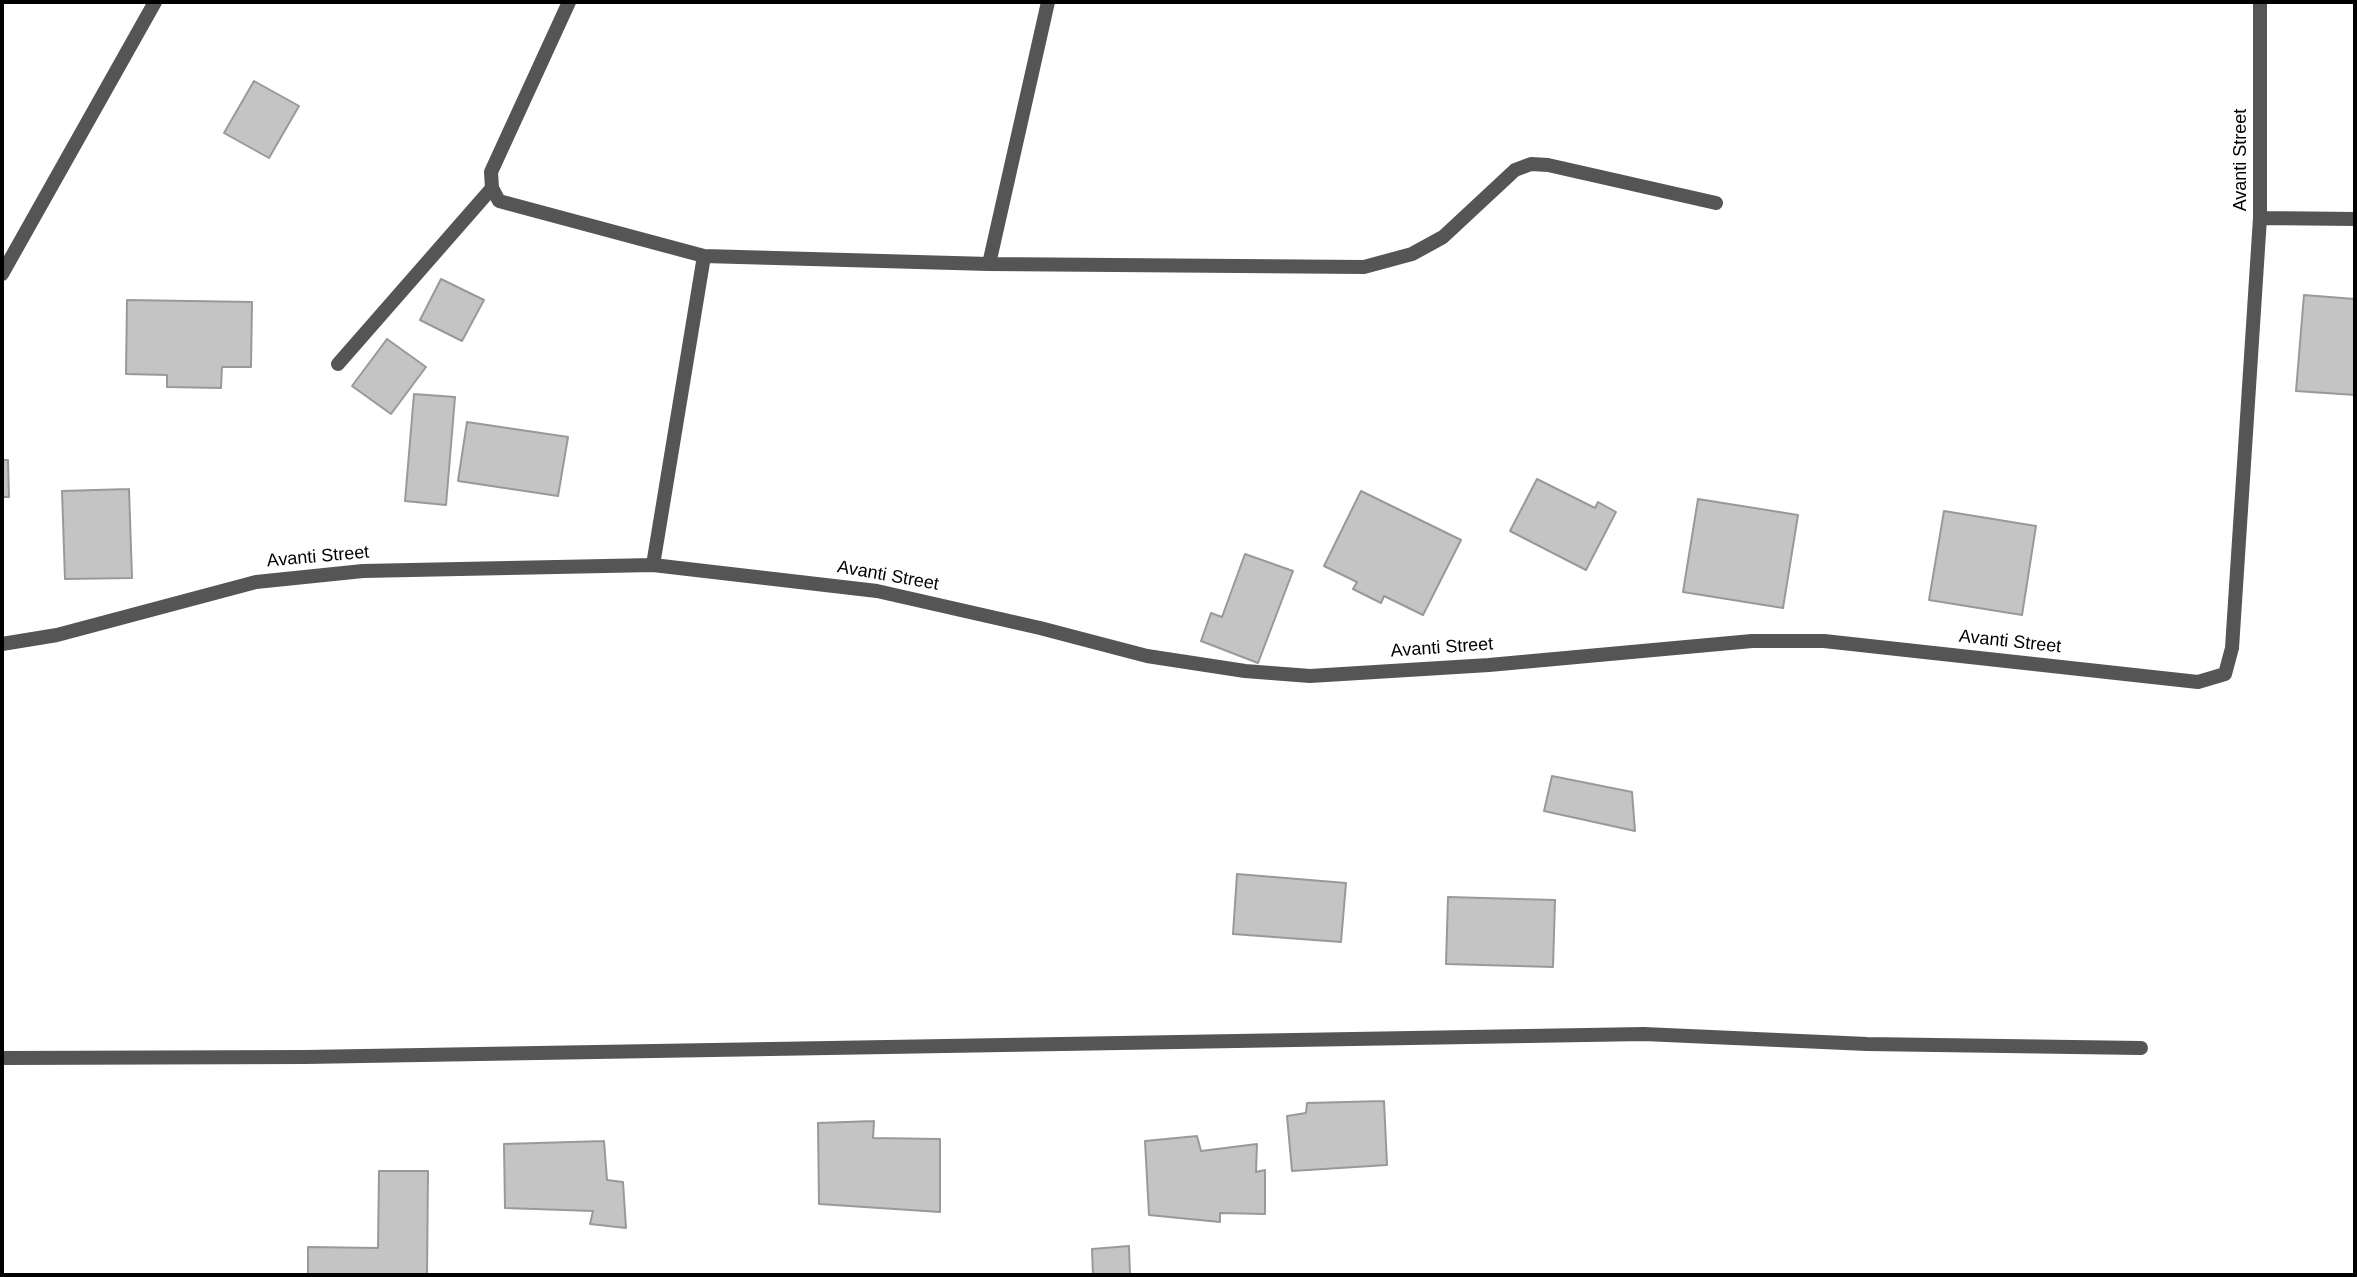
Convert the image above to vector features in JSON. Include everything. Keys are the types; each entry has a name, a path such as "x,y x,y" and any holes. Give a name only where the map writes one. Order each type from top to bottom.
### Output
{"street":[{"path":"2,274 155,2"},
{"path":"569,2 491,172 492,188 499,201 704,256 989,264 1364,267 1412,254 1443,237 1515,170 1531,164 1548,164 1716,203"},
{"path":"989,264 1048,2"},
{"name":"Avanti Street","path":"2,644 57,635 256,582 363,571 653,565 877,591 1040,628 1147,656 1245,671 1310,676 1489,665 1752,641 1824,641 2198,682 2225,674 2232,648 2260,218 2260,2"},
{"path":"338,363 492,188"},
{"path":"2260,218 2355,219"},
{"path":"653,565 704,256"},
{"path":"2,1058 319,1057 1644,1034 1867,1044 2141,1048"}],"building":[{"path":"254,81 299,106 269,158 224,133"},
{"path":"441,279 484,300 462,341 420,320"},
{"path":"2304,295 2355,299 2355,395 2296,391"},
{"path":"127,300 252,302 251,367 222,367 221,388 167,387 167,375 126,374"},
{"path":"387,339 426,367 391,414 352,386"},
{"path":"414,394 455,397 446,505 405,501"},
{"path":"467,422 568,437 558,496 458,481"},
{"path":"2,460 8,460 9,497 2,497"},
{"path":"1537,479 1595,508 1598,502 1616,512 1586,570 1510,531"},
{"path":"129,489 132,578 65,579 62,491"},
{"path":"1361,491 1461,540 1423,615 1384,596 1381,603 1353,589 1357,582 1324,566"},
{"path":"1698,499 1798,515 1783,608 1683,592"},
{"path":"1944,511 2036,526 2022,615 1929,600"},
{"path":"1245,554 1293,571 1258,663 1201,641 1211,613 1222,617"},
{"path":"1552,776 1632,792 1635,831 1544,811"},
{"path":"1237,874 1346,883 1341,942 1233,934"},
{"path":"1448,897 1555,900 1553,967 1446,964"},
{"path":"1384,1101 1387,1165 1292,1171 1287,1116 1306,1113 1307,1103"},
{"path":"874,1121 873,1138 940,1139 940,1212 819,1204 818,1123"},
{"path":"1197,1136 1201,1151 1257,1144 1256,1172 1265,1170 1265,1214 1220,1213 1220,1222 1149,1215 1145,1141"},
{"path":"604,1141 607,1180 623,1182 626,1228 590,1224 593,1211 505,1208 504,1144"},
{"path":"379,1171 428,1171 427,1275 308,1275 308,1247 378,1248"},
{"path":"1129,1246 1130,1275 1093,1275 1092,1249"}]}
